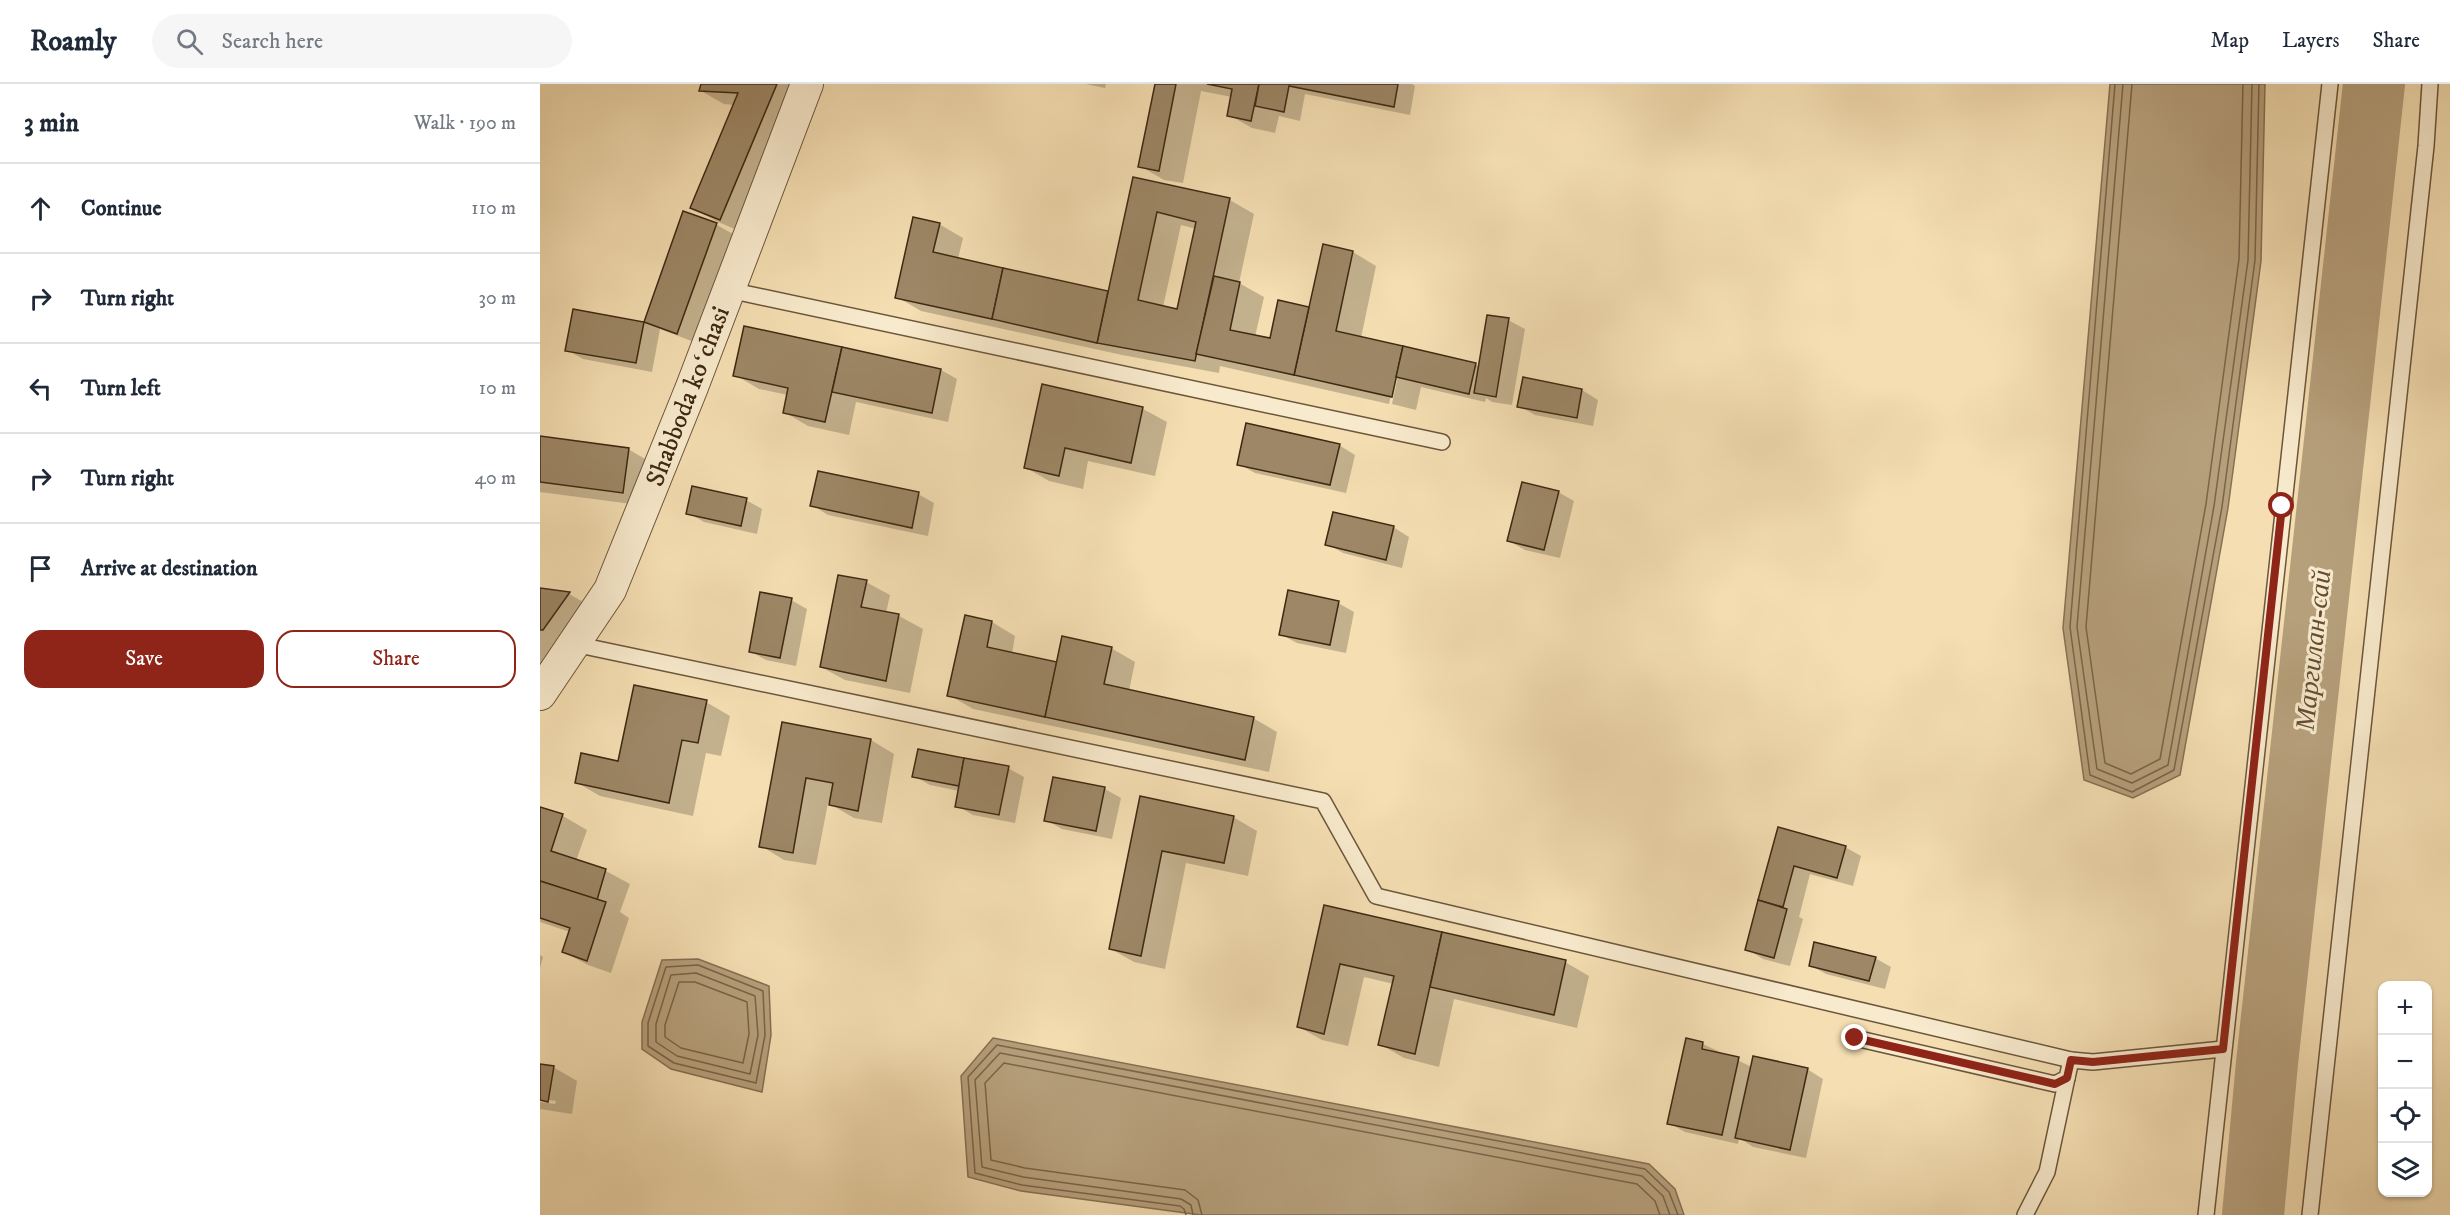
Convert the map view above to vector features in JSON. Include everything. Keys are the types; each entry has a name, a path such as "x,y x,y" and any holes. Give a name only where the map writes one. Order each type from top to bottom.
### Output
{"street":[{"name":"Shabboda koʻchasi","path":"540,694 610,590 729,290 807,84"}],"lane":[{"path":"2206,1215 2330,84"},
{"path":"2310,1215 2425,158 2430,84"},
{"path":"729,290 1442,442"},
{"path":"574,644 1323,801 1376,896 2071,1060 2093,1062 2223,1049"},
{"path":"1855,1038 2055,1084 2067,1078"},
{"path":"2025,1215 2047,1172 2071,1060"}],"water":[{"path":"2110,84 2265,84 2261,261 2228,508 2180,775 2133,798 2084,780 2063,628"},
{"path":"698,959 769,986 771,1035 762,1092 671,1069 642,1049 642,1022 662,960"},
{"path":"993,1038 1649,1164 1675,1189 1684,1215 1201,1215 1021,1191 968,1177 961,1076"}],"building":[{"path":"701,84 777,84 720,220 690,208 738,93 699,91"},
{"path":"1155,84 1176,84 1159,171 1138,167"},
{"path":"1207,84 1259,84 1251,121 1227,116 1232,89"},
{"path":"1259,84 1398,84 1394,107 1289,86 1284,112 1255,106"},
{"path":"1133,177 1230,198 1195,361 1097,343","holes":["1157,212 1196,222 1177,309 1138,300"]},
{"path":"683,211 717,223 677,334 644,322"},
{"path":"913,217 940,223 933,252 1003,268 992,319 895,298"},
{"path":"1323,244 1353,251 1336,331 1403,346 1392,397 1294,375"},
{"path":"1003,268 1108,291 1097,343 992,319"},
{"path":"1214,276 1240,282 1230,330 1270,338 1278,300 1309,307 1294,375 1196,354"},
{"path":"573,309 644,322 636,363 565,351"},
{"path":"1487,315 1509,318 1496,397 1474,393"},
{"path":"744,326 842,347 825,422 783,413 788,388 733,376"},
{"path":"1403,346 1476,363 1469,394 1396,377"},
{"path":"842,347 941,369 932,413 832,392"},
{"path":"1523,377 1582,389 1577,418 1517,407"},
{"path":"1042,384 1143,407 1131,463 1065,448 1059,476 1024,468"},
{"path":"1246,423 1340,444 1330,485 1237,465"},
{"path":"540,436 629,448 623,493 540,482"},
{"path":"818,471 919,492 912,528 810,506"},
{"path":"1522,482 1559,491 1544,550 1507,541"},
{"path":"692,486 747,498 741,526 686,514"},
{"path":"1333,512 1394,526 1386,560 1325,545"},
{"path":"838,575 867,580 861,607 899,614 886,681 820,667"},
{"path":"540,588 570,592 543,630 540,630"},
{"path":"1288,590 1339,601 1330,645 1279,635"},
{"path":"760,592 792,598 780,658 749,652"},
{"path":"965,615 992,621 987,647 1057,662 1045,717 947,696"},
{"path":"1062,636 1112,647 1104,684 1254,717 1245,760 1045,717"},
{"path":"634,685 707,700 698,743 682,740 669,803 575,783 581,753 618,761"},
{"path":"782,722 871,739 858,811 829,805 833,783 806,778 793,853 759,847"},
{"path":"918,749 964,758 959,786 912,777"},
{"path":"964,758 1009,766 999,815 955,807"},
{"path":"1053,777 1105,787 1096,831 1044,821"},
{"path":"1140,796 1234,816 1224,863 1162,851 1141,956 1109,949"},
{"path":"540,807 563,814 551,851 606,869 597,900 540,881"},
{"path":"1778,827 1846,846 1837,878 1794,866 1783,907 1758,900"},
{"path":"540,881 606,902 587,961 562,952 570,928 540,918"},
{"path":"1758,900 1787,909 1774,958 1745,950"},
{"path":"1324,905 1442,932 1415,1054 1378,1045 1394,976 1340,964 1324,1034 1297,1027"},
{"path":"1442,932 1566,960 1554,1015 1430,987"},
{"path":"1814,942 1876,957 1869,981 1809,966"},
{"path":"1686,1038 1703,1042 1702,1049 1739,1057 1722,1135 1667,1124"},
{"path":"1753,1056 1808,1068 1790,1150 1735,1138"},
{"path":"540,1064 554,1066 548,1102 540,1100"}],"waterway":[{"name":"Маргилан-сай","path":"2253,1215 2267,1063 2374,84"}],"route":[{"path":"1855,1038 2055,1084 2067,1078 2071,1060 2093,1062 2223,1049 2282,506"}]}
